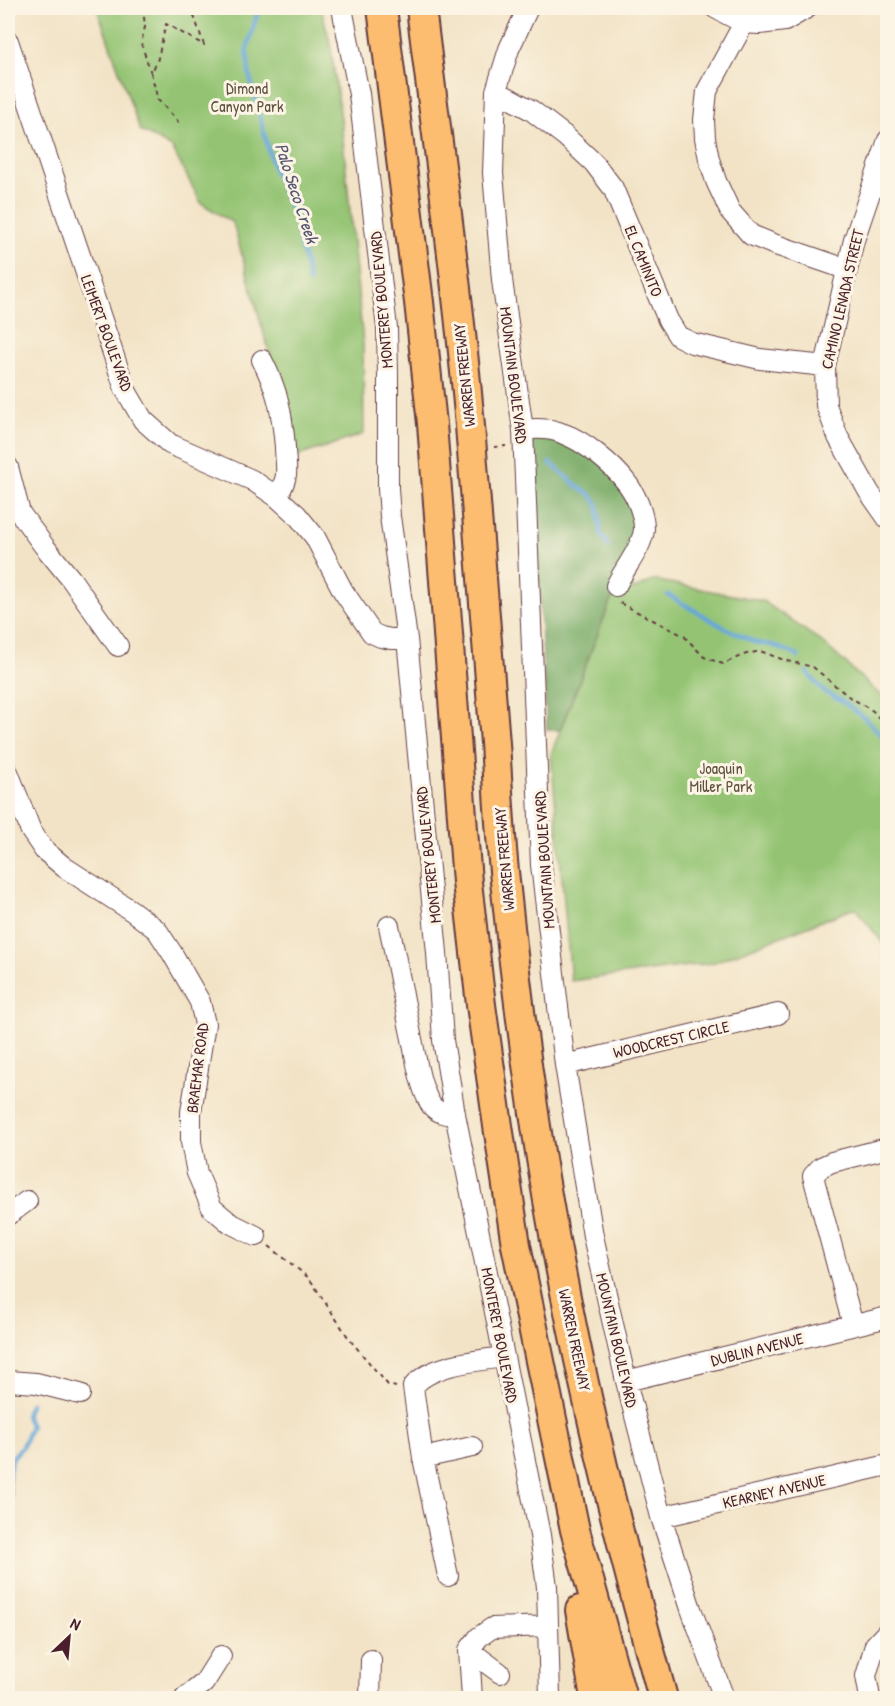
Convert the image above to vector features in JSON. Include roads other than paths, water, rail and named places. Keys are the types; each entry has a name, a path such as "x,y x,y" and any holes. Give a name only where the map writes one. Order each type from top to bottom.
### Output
{"highway":[{"path":"376,8 400,155"},
{"path":"382,8 432,424 467,882 498,1126 516,1245 575,1530 622,1698"},
{"name":"WARREN FREEWAY","path":"420,8 470,420 505,879 518,1001 535,1121 554,1240 578,1359 635,1598 663,1698"},
{"path":"605,1476 681,1698"},
{"path":"575,1530 573,1570 595,1698"}],"street":[{"name":"MONTEREY BOULEVARD","path":"342,8 359,94 387,328 390,516 407,639 437,952 443,1040 455,1114 540,1535 547,1587 550,1698"},
{"name":"MOUNTAIN BOULEVARD","path":"528,8 509,49 496,91 493,173 502,280 523,430 541,865 565,1065 593,1236 660,1517 724,1698"},
{"path":"715,8 744,23 759,24 785,21 807,8"},
{"path":"744,23 707,91 705,138 716,181 730,211 751,235 846,269"},
{"name":"LEIMERT BOULEVARD","path":"8,48 125,389 143,420 170,444 252,480 277,497 297,515 315,537 343,591 372,633 391,639 407,639"},
{"name":"EL CAMINITO","path":"496,91 531,110 565,136 594,163 613,188 668,320 678,336 692,343 760,359 825,366"},
{"name":"CAMINO LENADA STREET","path":"888,140 854,240 825,366 826,405 838,437 869,492 888,519"},
{"path":"262,360 276,392 283,425 286,471 284,483 277,497"},
{"path":"523,430 541,428 564,433 584,444 626,482 639,506 644,530 635,555 616,586"},
{"path":"8,467 20,513 71,579 118,646"},
{"name":"BRAEMAR ROAD","path":"8,772 32,831 44,850 64,867 132,910 157,930 200,1002 205,1024 191,1112 191,1142 197,1173 212,1208 230,1223 256,1236"},
{"path":"389,926 427,1098 440,1112 455,1114"},
{"name":"WOODCREST CIRCLE","path":"565,1065 778,1014"},
{"path":"853,1325 813,1176 821,1167 831,1162 888,1148"},
{"path":"8,1215 27,1201"},
{"name":"DUBLIN AVENUE","path":"626,1381 888,1317"},
{"path":"448,1576 423,1458 412,1388 418,1380 435,1370 504,1357"},
{"path":"8,1381 36,1383 80,1394"},
{"path":"423,1458 472,1447"},
{"name":"KEARNEY AVENUE","path":"660,1517 888,1465"},
{"path":"472,1698 469,1650 479,1637 492,1628 548,1626"},
{"path":"870,1698 866,1676 875,1645 888,1631"},
{"path":"469,1650 500,1673"},
{"path":"185,1698 204,1683 221,1656"},
{"path":"370,1698 371,1660"}],"waterway":[{"name":"Palo Seco Creek","path":"259,8 247,49 249,73 273,168 295,218 309,282"},
{"name":"Palo Seco Creek","path":"550,463 590,494 598,505 601,534 608,546"},
{"name":"Palo Seco Creek","path":"668,595 725,628 757,643 772,645 798,657"},
{"name":"Palo Seco Creek","path":"807,672 823,691 865,718 888,742"},
{"path":"8,1503 11,1496 9,1472 13,1457 22,1447 31,1426 25,1415 31,1403"}],"park label":[{"name":"Dimond Canyon Park","path":"247,97"},
{"name":"Joaquin Miller Park","path":"721,777"}]}
